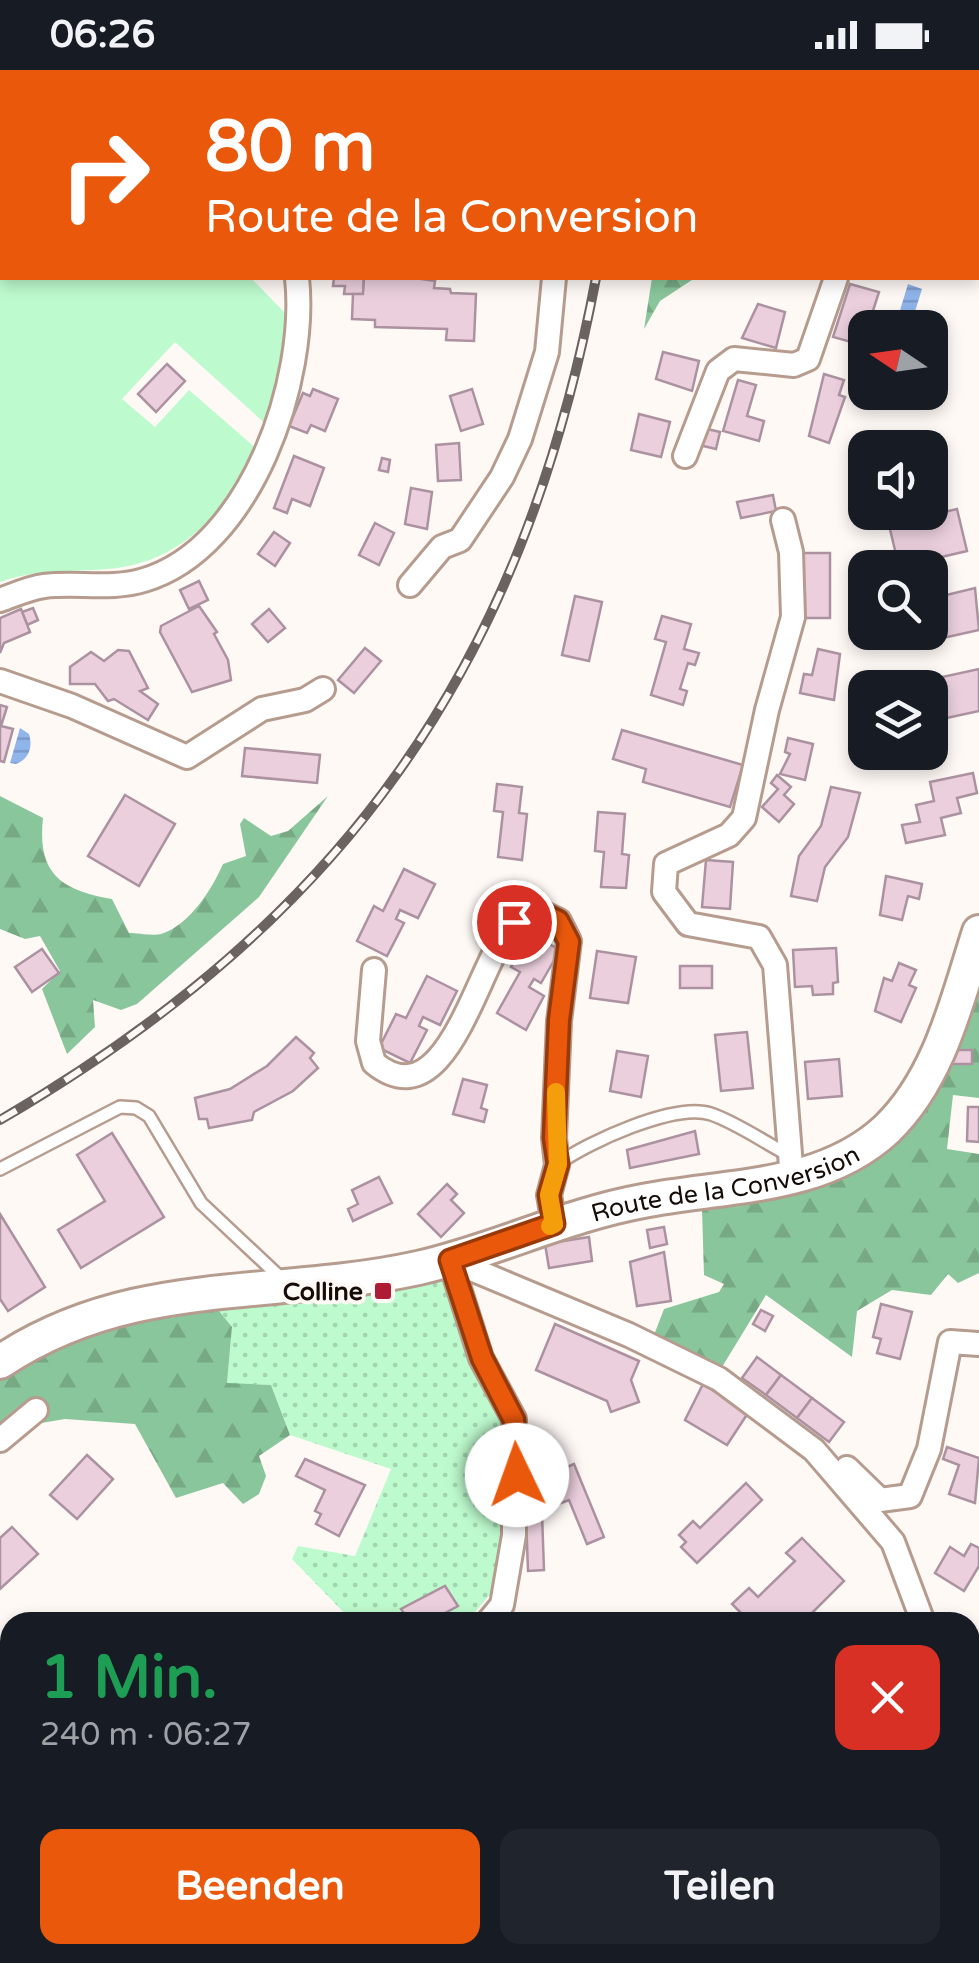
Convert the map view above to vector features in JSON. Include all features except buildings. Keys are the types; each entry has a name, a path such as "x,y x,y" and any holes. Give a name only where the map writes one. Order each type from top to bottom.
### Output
{"main road":[{"name":"Route de la Conversion","path":"0,1362 69,1325 135,1303 382,1275 450,1260 614,1206 856,1153 886,1130 916,1096 943,1040 979,932"}],"street":[{"path":"0,600 42,586 144,580 180,561 213,535 244,493 288,392 298,348 297,280"},
{"path":"410,585 442,547 460,540 502,477 520,439 548,352 554,280"},
{"path":"685,456 718,372 734,359 794,364 808,359 835,280"},
{"path":"783,520 792,552 792,617 744,818 728,835 666,864 664,892 688,924 759,937 775,965 789,1166"},
{"path":"0,680 72,706 187,757 262,709 305,700 323,689"},
{"path":"374,970 368,1041 374,1063 396,1076 412,1075 446,1050 514,922 536,910 558,921 569,942 559,1020 554,1138 558,1164 549,1195 554,1224"},
{"path":"450,1260 629,1335 719,1379 830,1466 893,1542 920,1612"},
{"path":"450,1260 482,1358 514,1420 514,1535 502,1605 496,1612"},
{"path":"830,1466 846,1466 880,1500 910,1496 930,1448 950,1342 979,1344"},
{"path":"0,1440 36,1410"}],"lane":[{"path":"0,1169 120,1107 136,1108 150,1116 200,1203 287,1284"},
{"path":"558,1164 584,1145 670,1116 707,1112 789,1166"}],"green space":[{"path":"0,280 253,280 287,315 293,315 269,427 175,342 122,399 155,427 189,390 258,450 232,494 198,530 157,557 133,565 40,573 0,582"},
{"path":"652,280 692,280 660,301 644,329"},
{"path":"0,796 43,818 44,853 56,876 79,890 112,899 129,933 153,935 181,923 206,895 223,864 246,856 240,824 244,818 271,836 288,831 328,796 259,897 137,1004 121,1010 93,1000 95,1027 67,1054 42,989 60,971 40,936 25,939 0,929"},
{"path":"979,979 979,1098 953,1095 947,1149 979,1154 979,1273 958,1283 948,1274 931,1295 892,1290 857,1311 852,1357 766,1295 722,1367 654,1335 664,1309 719,1292 724,1284 704,1275 702,1210 777,1197 869,1159"},
{"path":"444,1280 505,1429 502,1554 494,1590 475,1612 343,1612 292,1559 298,1546 355,1556 391,1469 290,1435 271,1385 227,1384 232,1327 215,1306 402,1290"},
{"path":"215,1306 232,1327 227,1383 271,1385 290,1435 259,1456 266,1476 259,1494 243,1504 223,1483 176,1498 135,1424 65,1419 0,1430 0,1381 25,1364 102,1329"}],"water":[{"path":"908,284 922,289 915,310 900,310"},
{"path":"20,728 29,734 30,748 20,762 10,763"}],"railway":[{"path":"0,1120 121,1042 228,959 320,869 399,771 466,664 520,546 563,418 596,280"}],"slow traffic":[{"path":"550,1226 554,1224 549,1195 558,1164 554,1138 556,1092"}],"place":[{"name":"Colline","path":"383,1291"}],"route":[{"path":"514,922 536,910 558,921 569,942 559,1020 554,1138 558,1164 549,1195 554,1224 450,1260 482,1358 502,1390 514,1420 517,1475"}]}
